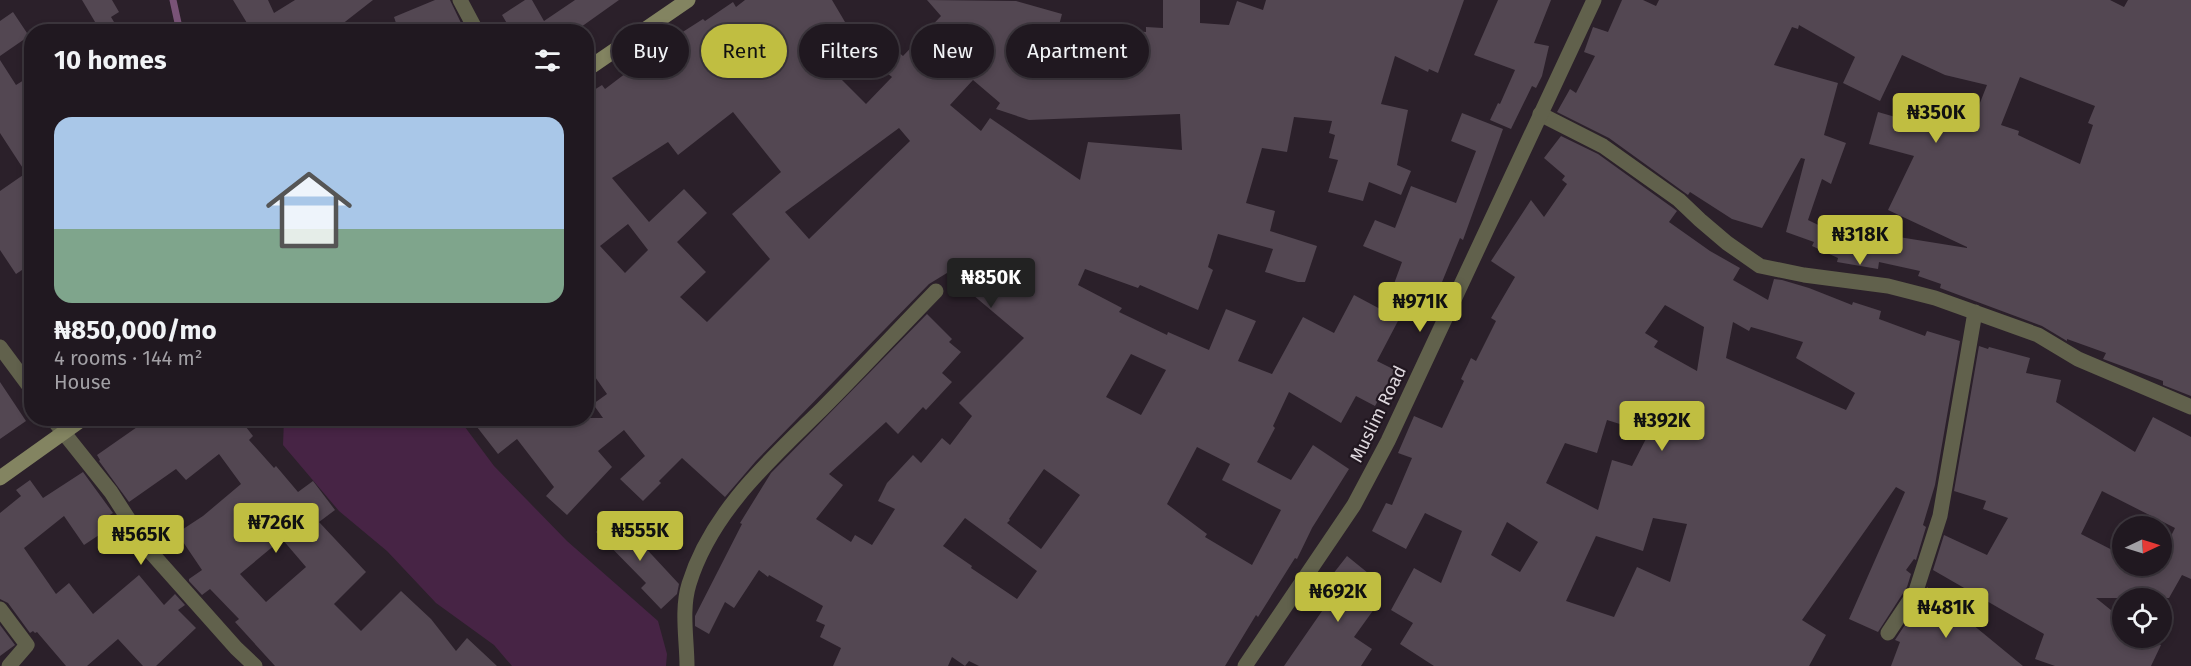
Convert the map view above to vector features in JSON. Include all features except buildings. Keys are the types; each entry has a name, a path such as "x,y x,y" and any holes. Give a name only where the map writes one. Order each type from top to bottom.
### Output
{"main road":[{"path":"594,65 688,0"},
{"path":"0,478 74,426"}],"street":[{"path":"460,0 473,24"},
{"name":"Muslim Road","path":"1245,666 1354,505 1388,441 1594,0"},
{"path":"1540,114 1603,146 1679,200 1727,243 1760,266 1804,275 1888,286 1935,298 2038,335 2078,358 2191,407"},
{"path":"687,666 686,604 689,585 716,525 772,457 936,291"},
{"path":"1888,633 1916,591 1940,516 1975,312"},
{"path":"0,347 24,379"},
{"path":"58,426 111,492 147,548 199,608 255,666"},
{"path":"0,609 27,645 9,666"}],"shaded area":[{"path":"284,426 464,426 494,466 567,541 658,621 667,654 666,666 512,666 494,645 436,603 387,551 339,511 283,445"}],"waterway":[{"path":"173,0 178,24"}]}
